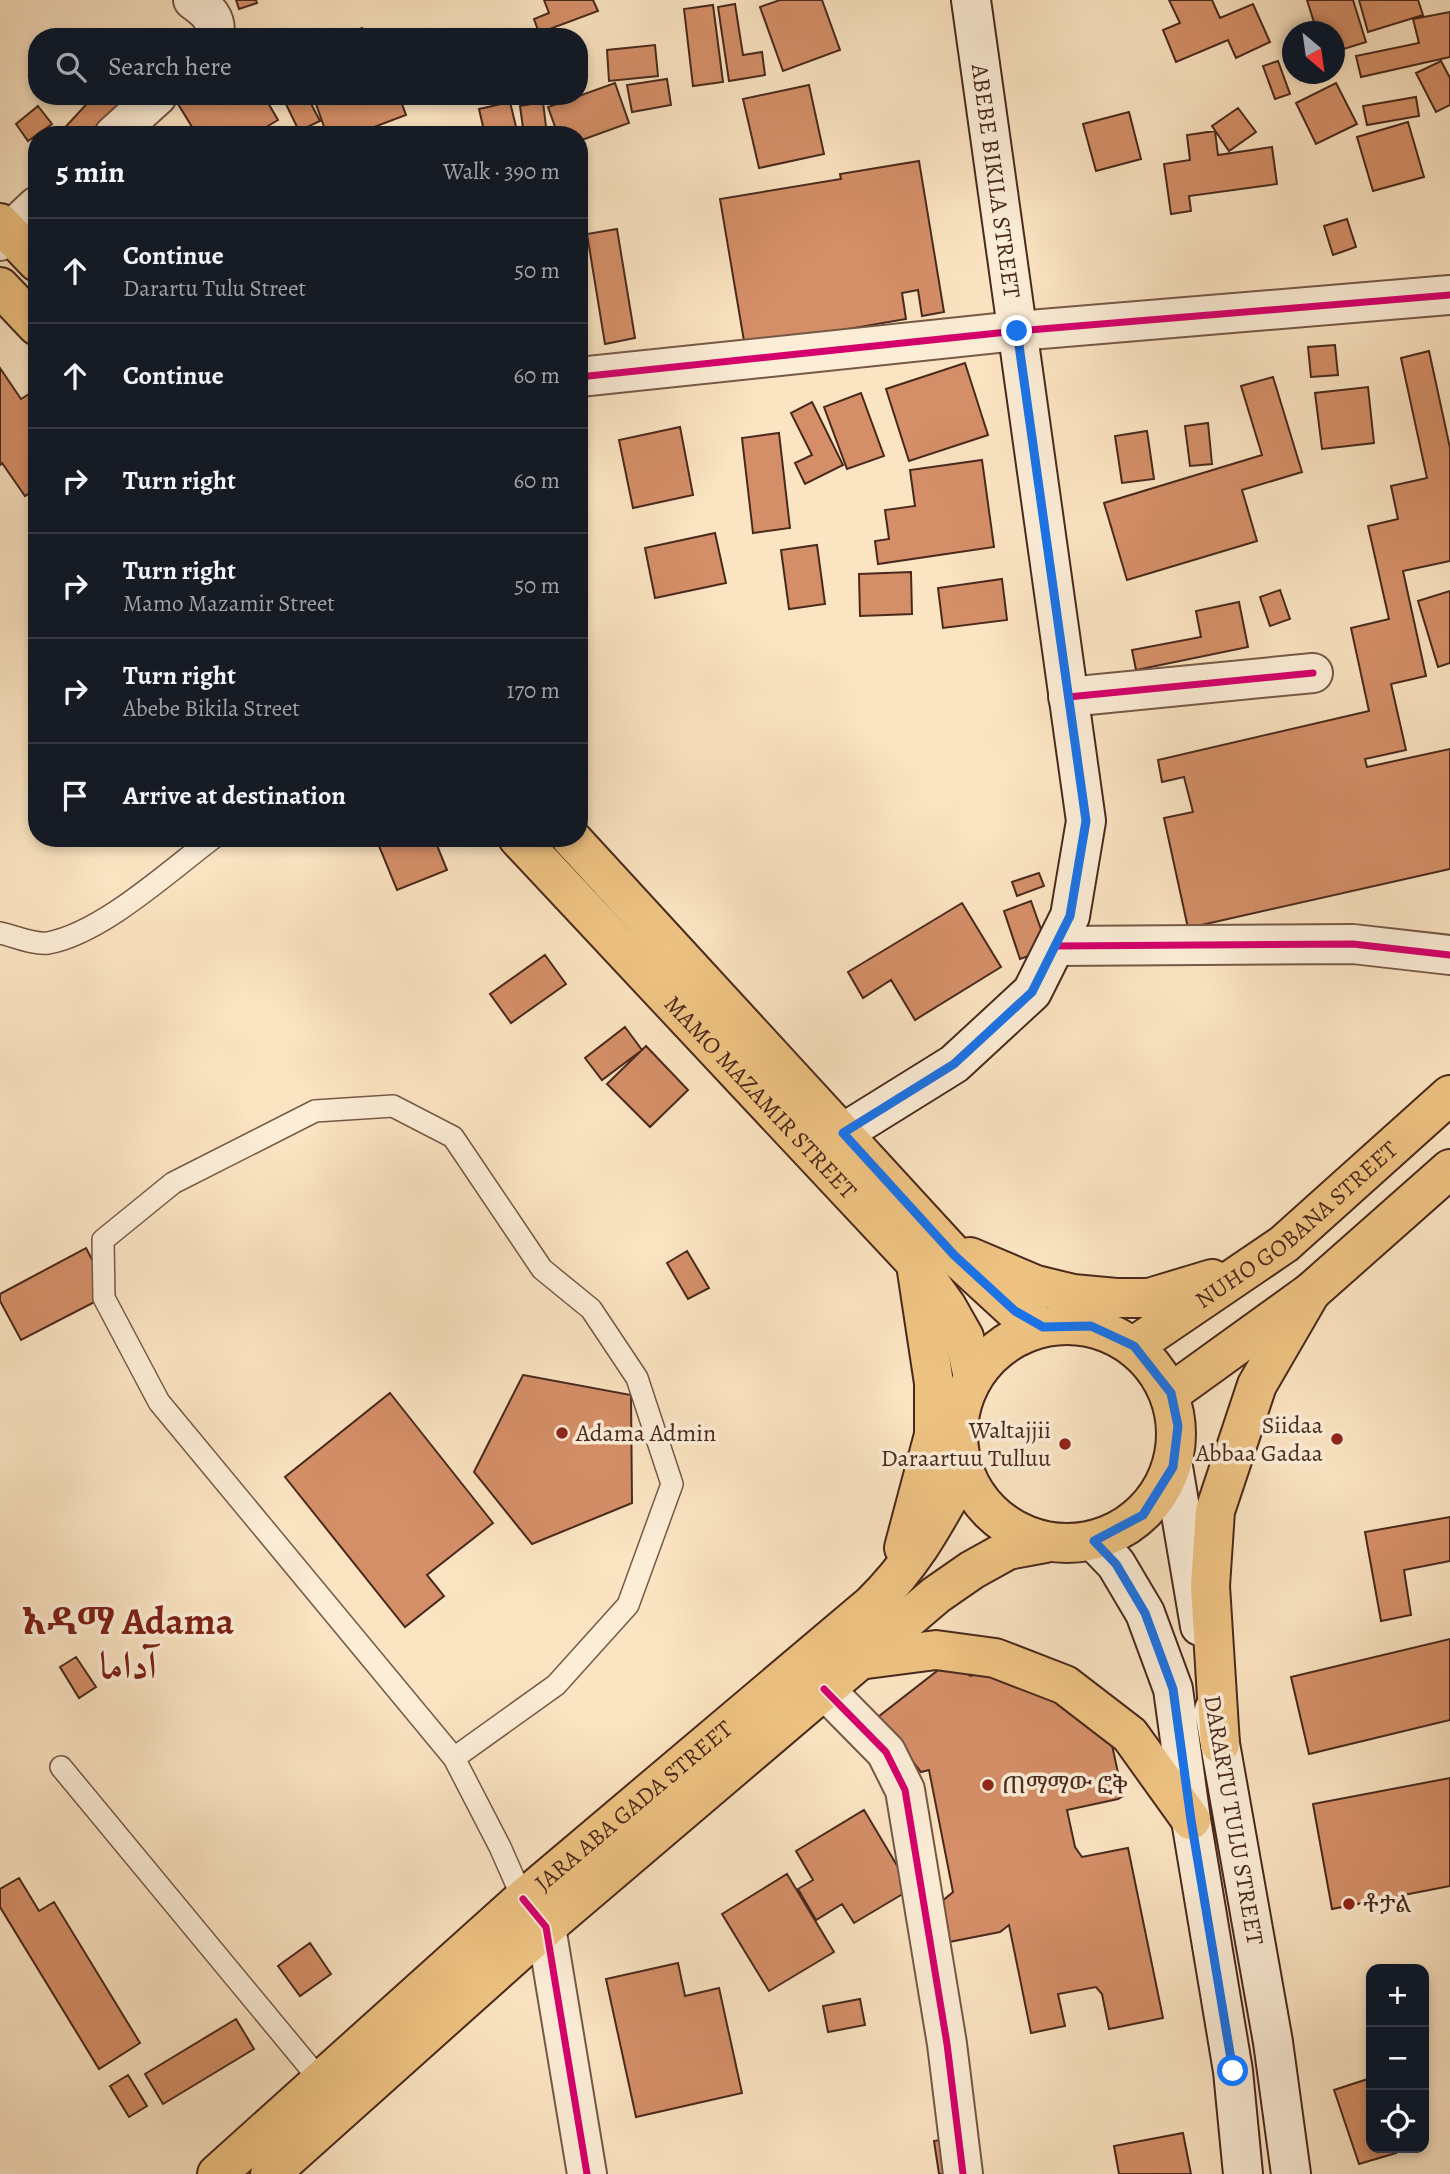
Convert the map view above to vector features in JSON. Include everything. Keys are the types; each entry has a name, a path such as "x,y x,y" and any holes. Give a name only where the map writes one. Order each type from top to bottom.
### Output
{"main road":[{"path":"194,0 211,13 216,28"},
{"name":"ABEBE BIKILA STREET","path":"843,1133 954,1064 1032,992 1070,916 1086,821 971,0"},
{"path":"124,126 147,105"},
{"path":"28,213 3,232 28,254"},
{"path":"0,287 28,317"},
{"path":"588,376 1017,331 1450,295"},
{"path":"1068,697 1313,673"},
{"name":"MAMO MAZAMIR STREET","path":"527,847 788,1100 931,1254 1043,1327"},
{"name":"MAMO MAZAMIR STREET","path":"578,847 788,1100 843,1133 931,1254 947,1307 964,1337 973,1377"},
{"path":"1056,946 1353,944 1450,955"},
{"name":"NUHO GOBANA STREET","path":"1134,1346 1284,1244 1450,1095"},
{"path":"1171,1393 1311,1292 1450,1169"},
{"path":"893,1584 934,1435 931,1254 1073,1294 1116,1298 1149,1298 1251,1267"},
{"path":"1220,1744 1210,1586 1214,1511 1257,1385 1311,1292"},
{"path":"1091,1326 1134,1346 1171,1393 1178,1426 1173,1467 1143,1515 1094,1541 1070,1544 1045,1543 1010,1529 981,1504 963,1472 957,1423 973,1377 1003,1345 1043,1327 1091,1326"},
{"name":"DARARTU TULU STREET","path":"1173,1467 1273,2042 1291,2174"},
{"name":"JARA ABA GADA STREET","path":"271,2174 534,1913 893,1584 925,1542 963,1472"},
{"name":"DARARTU TULU STREET","path":"1094,1541 1116,1564 1145,1613 1173,1689 1191,1820 1233,2071 1243,2174"},
{"name":"JARA ABA GADA STREET","path":"217,2174 321,2081 824,1689 936,1595 972,1570 1008,1550 1045,1543"},
{"path":"859,1660 936,1650 995,1658 1066,1685 1129,1735 1191,1820"},
{"path":"824,1689 886,1752 905,1790 947,2044 963,2174"},
{"path":"534,1913 587,2174"}],"lane":[{"path":"0,933 46,943 72,935 107,918 200,847"},
{"path":"454,1758 556,1685 628,1605 672,1484 636,1378 591,1309 542,1269 453,1138 393,1106 315,1111 173,1183 103,1240 104,1298 159,1402 454,1758 534,1913"},
{"path":"61,1767 321,2081"}],"building":[{"path":"236,0 256,0 257,3 239,9"},
{"path":"544,0 593,0 598,11 552,28 537,28 534,19 549,13"},
{"path":"780,0 822,0 840,50 783,71 760,7"},
{"path":"1169,0 1212,0 1220,18 1253,4 1270,42 1236,58 1228,40 1176,62 1163,30 1180,23"},
{"path":"1307,0 1353,0 1366,42 1345,49 1345,21 1314,21"},
{"path":"1359,0 1418,0 1423,15 1368,32"},
{"path":"735,4 743,55 762,52 765,75 729,81 718,7"},
{"path":"713,5 723,82 693,86 684,9"},
{"path":"1450,12 1450,57 1361,77 1356,56 1419,43 1413,19"},
{"path":"655,45 658,76 609,81 607,50"},
{"path":"1278,61 1282,84 1286,84 1290,94 1275,99 1263,66"},
{"path":"1441,61 1450,78 1450,105 1436,112 1416,73"},
{"path":"667,79 671,105 632,112 627,85"},
{"path":"615,83 629,123 588,138 588,126 555,126 548,107 588,105 588,93"},
{"path":"1337,84 1357,124 1316,144 1296,103"},
{"path":"809,85 824,154 759,168 743,99"},
{"path":"1416,97 1419,116 1367,125 1363,106"},
{"path":"86,105 133,105 113,126 66,126"},
{"path":"179,105 269,105 278,120 268,126 191,126"},
{"path":"286,105 312,105 320,121 310,126 297,126"},
{"path":"316,105 402,105 406,115 377,126 324,126"},
{"path":"511,105 516,126 483,126 479,109"},
{"path":"543,105 546,126 523,126 520,106"},
{"path":"38,106 52,124 28,126 28,141 16,124"},
{"path":"1238,108 1256,132 1229,151 1212,126"},
{"path":"1129,112 1141,159 1096,171 1083,124"},
{"path":"1408,122 1424,177 1373,191 1357,137"},
{"path":"1215,131 1218,155 1272,147 1277,184 1189,196 1191,211 1171,214 1164,164 1190,160 1187,135"},
{"path":"919,161 944,312 922,316 918,290 902,293 906,319 745,347 720,199 841,179 840,174"},
{"path":"1347,219 1356,247 1333,255 1324,226"},
{"path":"617,229 635,338 605,344 588,234"},
{"path":"1335,345 1338,375 1311,377 1308,347"},
{"path":"1429,351 1450,448 1450,561 1403,571 1426,676 1391,684 1406,750 1365,759 1367,767 1450,749 1450,869 1188,928 1164,818 1193,812 1184,777 1162,782 1158,760 1369,711 1351,628 1389,619 1368,526 1398,519 1391,486 1427,478 1401,358"},
{"path":"965,363 988,435 909,461 886,389"},
{"path":"0,368 21,399 28,395 28,494 25,496 2,463 0,465"},
{"path":"1273,377 1302,472 1242,490 1257,541 1127,580 1104,503 1262,455 1241,386"},
{"path":"1368,387 1374,443 1322,449 1315,393"},
{"path":"861,393 884,456 847,469 824,407"},
{"path":"812,402 843,465 805,484 795,463 812,455 791,413"},
{"path":"1208,423 1212,464 1190,466 1185,426"},
{"path":"680,427 693,495 633,508 619,440"},
{"path":"1147,431 1154,479 1122,483 1115,436"},
{"path":"779,433 790,528 753,533 742,438"},
{"path":"982,460 994,547 878,564 875,541 889,539 885,510 915,506 910,470"},
{"path":"715,533 726,583 655,598 645,548"},
{"path":"817,545 825,604 789,609 781,550"},
{"path":"911,572 912,614 860,616 859,574"},
{"path":"1002,579 1007,620 943,628 938,588"},
{"path":"1280,590 1290,619 1270,626 1260,597"},
{"path":"1450,591 1450,663 1438,667 1418,601"},
{"path":"1239,602 1248,647 1136,670 1132,650 1201,637 1196,611"},
{"path":"379,847 438,847 447,870 397,890"},
{"path":"1039,873 1044,886 1017,896 1012,882"},
{"path":"1031,901 1048,949 1020,959 1004,911"},
{"path":"962,903 1001,967 915,1020 891,980 863,998 848,972"},
{"path":"545,955 566,984 511,1023 490,994"},
{"path":"625,1027 642,1050 602,1080 585,1058"},
{"path":"646,1046 688,1090 650,1127 607,1084"},
{"path":"86,1248 110,1294 21,1340 0,1301 0,1294"},
{"path":"687,1251 709,1288 688,1299 667,1263"},
{"name":"Adama Admin","path":"523,1375 631,1395 632,1503 532,1544 474,1472"},
{"path":"390,1393 493,1523 427,1575 444,1596 405,1627 285,1477"},
{"path":"1450,1517 1450,1561 1404,1570 1411,1615 1381,1621 1365,1532"},
{"path":"1450,1639 1450,1720 1309,1754 1291,1677"},
{"path":"76,1657 96,1687 79,1698 60,1667"},
{"path":"955,1657 970,1676 1045,1660 1112,1745 1123,1796 1067,1810 1075,1847 1082,1857 1128,1848 1163,2018 1109,2029 1102,1994 1096,1987 1058,1994 1065,2026 1031,2033 1009,1925 1000,1932 949,1942 941,1902 953,1892 929,1770 921,1772 878,1717"},
{"path":"1450,1778 1450,1886 1332,1909 1313,1804"},
{"path":"864,1810 911,1889 854,1923 842,1904 816,1920 798,1889 813,1880 796,1851"},
{"path":"787,1874 834,1952 769,1991 722,1914"},
{"path":"19,1878 39,1911 54,1902 140,2043 99,2069 0,1907 0,1889"},
{"path":"310,1943 331,1974 300,1996 278,1966"},
{"path":"678,1963 685,1996 719,1988 742,2093 636,2117 606,1979"},
{"path":"860,1999 865,2025 828,2032 823,2006"},
{"path":"236,2019 254,2049 163,2104 145,2074"},
{"path":"128,2075 147,2106 129,2117 110,2086"},
{"path":"1366,2080 1366,2153 1396,2153 1359,2164 1334,2090"},
{"path":"1183,2133 1191,2174 1119,2174 1114,2146"},
{"path":"962,2136 951,2174 939,2174 934,2141"}],"cycle path":[{"path":"588,376 1017,331 1450,295"},
{"path":"1068,697 1313,673"},
{"path":"1056,946 1353,944 1450,955"},
{"path":"824,1689 886,1752 905,1790 947,2044 963,2174"},
{"path":"523,1899 546,1927 587,2174"}],"place":[{"name":"Adama Admin","path":"562,1433"},
{"name":"Siidaa Abbaa Gadaa","path":"1337,1439"},
{"name":"Waltajjii Daraartuu Tulluu","path":"1065,1444"},
{"name":"ጠማማው ፎቅ","path":"988,1785"},
{"name":"ቶታል","path":"1349,1904"}],"district":[{"name":"አዳማ Adama آداما","path":"128,1643"}],"route":[{"path":"1017,331 1086,821 1070,916 1032,992 954,1064 843,1133 954,1255 1015,1311 1043,1327 1091,1326 1134,1346 1171,1393 1178,1426 1173,1467 1143,1515 1094,1541 1116,1564 1145,1613 1173,1689 1191,1820 1233,2071"}]}
